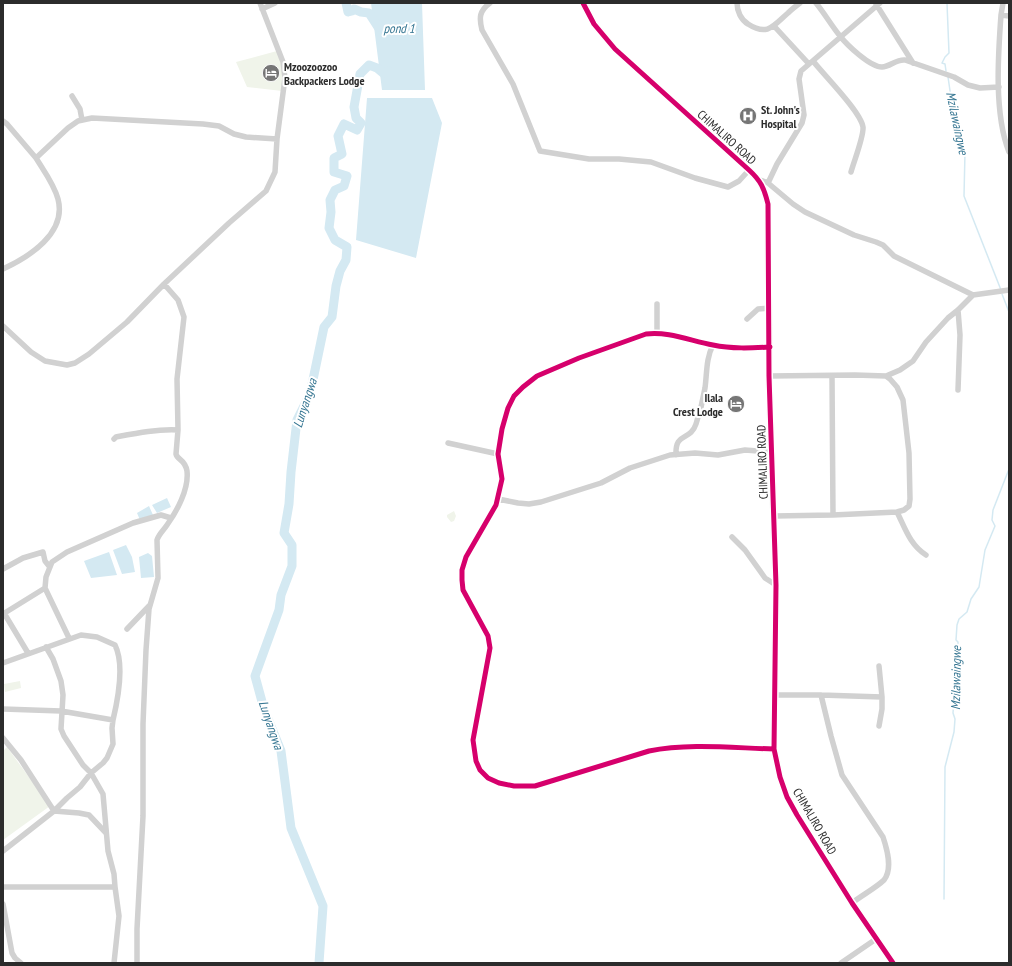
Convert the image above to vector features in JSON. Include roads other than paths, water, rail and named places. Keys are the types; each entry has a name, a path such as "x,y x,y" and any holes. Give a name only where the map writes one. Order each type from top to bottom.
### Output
{"street":[{"path":"3,326 31,352 45,361 67,365 75,363 89,354 127,322 164,284 229,223 266,191 272,182 275,172 277,139 283,96 284,69 283,62 261,6 275,3"},
{"path":"490,3 482,11 480,16 482,30 513,84 540,151 590,159 619,159 651,162 695,178 728,187 739,181 749,170"},
{"name":"CHIMALIRO ROAD","path":"583,3 594,24 615,49 760,180 765,192 768,204 769,376 776,585 774,749 780,777 787,797 797,815 852,903 893,963"},
{"path":"737,3 737,9 741,18 754,28 762,30 774,26 788,12 800,3"},
{"path":"816,3 840,37 866,61 874,66 886,66 902,60 954,77 968,85 980,88 999,87"},
{"path":"1003,3 999,40 999,87 1001,120 1005,143 1009,152"},
{"path":"768,183 777,164 802,123 804,114 799,75 811,62 878,4 913,63"},
{"path":"1002,15 1009,16"},
{"path":"774,26 811,62 856,112 862,124 862,133 851,172"},
{"path":"72,96 80,109 82,120"},
{"path":"36,158 68,128 82,120 101,118 203,124 219,126 234,134 246,137 277,139"},
{"path":"3,121 36,158 45,172 58,199 59,208 58,220 55,228 38,247 12,265 3,269"},
{"path":"760,180 768,183 792,204 805,212 854,235 883,245 894,256 973,295 1009,290"},
{"path":"137,963 137,929 143,816 143,724 147,625 150,605 158,578 157,540 182,499 187,471 184,463 176,456 178,430 177,379 184,317 178,300 164,284"},
{"path":"769,376 886,376 900,370 913,361 926,342 948,318 973,295"},
{"path":"657,304 657,333"},
{"path":"747,319 758,309 769,308"},
{"path":"958,310 960,335 958,390"},
{"path":"770,347 736,348 713,345 657,333 646,334 579,358 537,376 523,387 514,396 508,408 498,454 502,479 498,498 496,505 466,557 462,570 462,590 488,636 490,648 473,740 476,761 480,770 488,778 499,783 514,786 535,786 649,751 664,748 716,747 774,749"},
{"path":"676,455 676,446 678,441 692,432 696,423 703,401 708,359 713,345"},
{"path":"832,376 833,515"},
{"path":"774,516 897,512 904,510 909,506 908,453 903,400 897,387 886,376"},
{"path":"114,439 116,437 129,436 149,431 178,430"},
{"path":"448,443 498,454"},
{"path":"498,498 518,503 529,504 541,502 601,483 634,467 667,456 695,453 718,455 745,450 771,452"},
{"path":"897,512 913,545 926,554"},
{"path":"69,638 45,588 49,566 56,559 67,552 133,523 160,515 171,518"},
{"path":"732,537 746,550 765,578 776,585"},
{"path":"3,569 24,558 43,552 45,561 49,566"},
{"path":"28,653 3,614 45,588"},
{"path":"127,628 150,605"},
{"path":"3,663 69,638 87,635 97,637 115,645 118,652 120,667 118,698 112,728 114,738 111,752 103,763 91,772 86,780 54,811 3,851"},
{"path":"46,646 53,659 61,681 63,695 61,729 83,765 91,772 103,794 108,851 114,874 118,916 114,963"},
{"path":"879,666 882,697 882,709 879,726"},
{"path":"774,695 882,697"},
{"path":"821,695 842,775 883,837 887,848 888,872 884,879 852,903"},
{"path":"3,709 62,711 113,720"},
{"path":"3,738 21,760 54,811"},
{"path":"54,811 89,815 106,833"},
{"path":"3,887 115,887"},
{"path":"3,904 12,953 21,963"},
{"path":"841,963 876,938"}],"water":[{"name":"pond 1","path":"371,3 422,3 425,90 382,90"},
{"path":"367,98 432,98 442,123 416,258 356,240"},
{"path":"167,498 171,507 157,513 152,505"},
{"path":"149,506 153,515 140,520 137,513"},
{"path":"126,545 132,557 135,572 122,574 113,550"},
{"path":"109,552 117,575 91,578 84,561"},
{"path":"148,553 152,556 154,577 141,578 139,557"}],"waterway":[{"name":"Lunyangwa","path":"346,3 348,12 354,9 369,13 378,27 380,26"},
{"name":"Mzilawaingwe","path":"946,71 945,64 942,63 949,53 947,3"},
{"name":"Lunyangwa","path":"319,963 323,906 291,828 281,751 264,709 255,676 279,610 281,595 292,566 292,545 284,533 289,504 297,420 310,394 324,327 332,317 336,286 340,271 346,260 347,247 335,240 329,228 331,212 330,200 335,190 344,186 347,176 334,172 334,158 342,154 338,136 344,124 357,130 361,123 356,118 354,107 360,74 369,65 377,68 383,73 389,71"},
{"name":"Mzilawaingwe","path":"948,77 954,118 965,152 964,196 1001,290"},
{"name":"Mzilawaingwe","path":"1002,294 1009,312"},
{"name":"Mzilawaingwe","path":"944,899 945,767 954,732 955,719 953,713 958,642 956,640 957,625 959,619 967,612 971,599 979,587 985,550 995,526 992,520 993,510 1009,469"}],"place":[{"name":"Mzoozoozoo Backpackers Lodge","path":"271,73"},
{"name":"St. John's Hospital","path":"748,116"},
{"name":"Ilala Crest Lodge","path":"736,404"}]}
